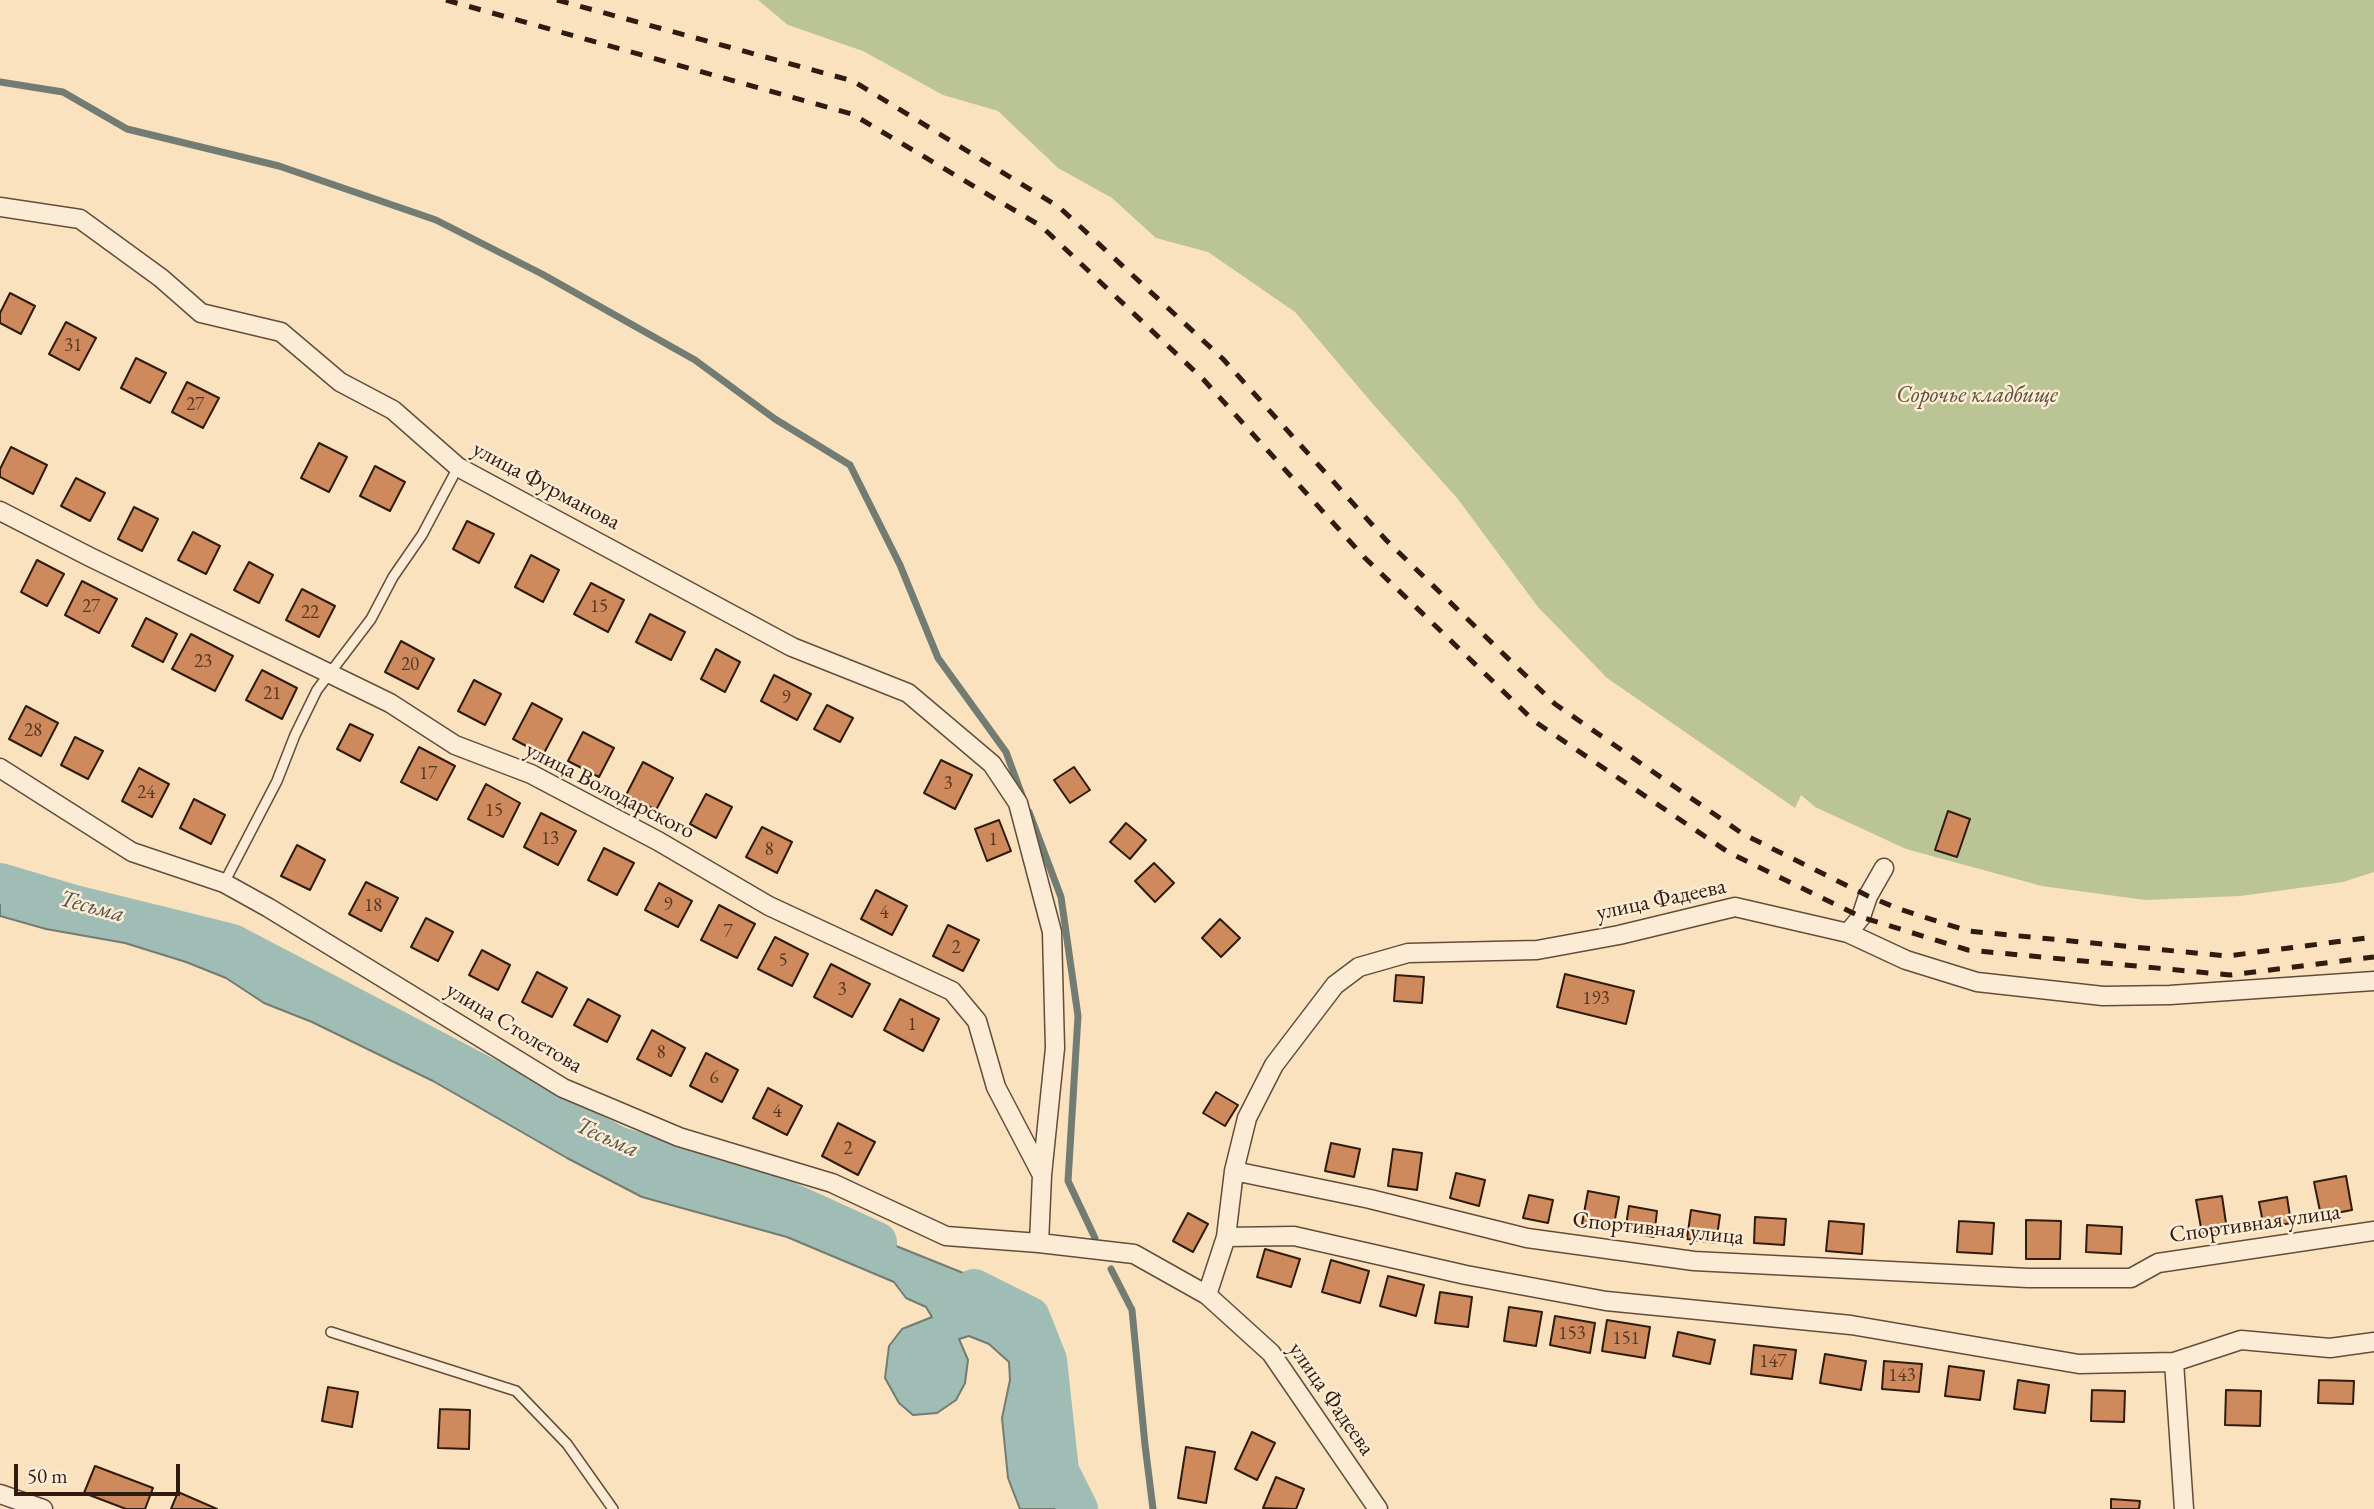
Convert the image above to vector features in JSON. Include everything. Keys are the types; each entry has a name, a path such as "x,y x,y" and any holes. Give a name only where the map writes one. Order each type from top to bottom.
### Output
{"street":[{"name":"улица Фурманова","path":"0,207 80,219 160,278 201,313 281,332 340,382 393,410 458,467 792,647 908,693 992,764 1018,803 1052,932 1055,1048 1042,1175"},
{"name":"улица Володарского","path":"0,511 390,703 456,744 531,774 658,841 769,906 952,991 977,1021 996,1087 1042,1175 1040,1242"},
{"name":"улица Столетова","path":"0,768 132,852 224,883 269,908 563,1088 679,1137 832,1183 946,1236 1040,1242 1134,1254 1207,1295"},
{"path":"1849,933 1861,917 1868,897 1884,868"},
{"name":"улица Фадеева","path":"1234,1171 1247,1118 1274,1065 1335,985 1359,967 1408,953 1537,950 1619,935 1735,907 1849,933 1906,960 1977,982 2103,996 2183,994 2374,981"},
{"path":"1207,1295 1226,1237 1234,1171"},
{"name":"Спортивная улица","path":"1234,1171 1370,1199 1527,1238 1694,1261 2028,1278 2131,1278 2158,1262 2374,1231"},
{"path":"1226,1237 1294,1236 1466,1275 1606,1301 1852,1325 2079,1364 2174,1362 2241,1340 2330,1348 2374,1342"},
{"name":"улица Фадеева","path":"1207,1295 1271,1353 1378,1509"},
{"path":"2174,1362 2183,1509"},
{"path":"0,1494 43,1509"}],"lane":[{"path":"224,883 277,781 317,690 371,619 393,577 422,535 458,467"},
{"path":"331,1332 516,1391 567,1444 613,1509"}],"green space":[{"name":"Сорочье кладбище","path":"758,0 2374,0 2374,872 2343,882 2240,896 2145,900 2042,886 1906,849 1815,807 1801,795 1795,808 1607,678 1538,607 1457,498 1295,312 1208,252 1156,238 1112,198 1058,168 998,111 943,95 863,51 788,25"}],"water":[{"path":"0,886 42,902 151,924 187,933 202,941 215,938 316,985 386,1027 619,1150 839,1223 998,1287 1022,1307 1040,1350 1036,1417 1046,1476 1064,1509 1020,1509 1008,1478 1002,1418 1010,1380 1009,1362 989,1344 969,1336 959,1339 968,1360 965,1383 956,1400 937,1413 913,1415 899,1403 885,1378 889,1346 902,1329 932,1317 926,1307 906,1298 894,1282 787,1237 642,1197 567,1158 433,1081 312,1022 264,1003 226,978 125,943 46,929 0,916"}],"building":[{"path":"10,293 35,306 21,334 0,323 0,313"},
{"path":"66,322 96,338 79,370 49,354"},
{"path":"136,358 166,373 150,403 121,388"},
{"path":"187,382 219,398 203,428 172,412"},
{"path":"319,443 347,457 329,492 301,478"},
{"path":"11,447 47,465 33,494 0,477 0,469"},
{"path":"375,466 405,482 390,511 360,496"},
{"path":"76,478 105,493 90,521 61,506"},
{"path":"134,507 158,519 142,551 118,539"},
{"path":"467,521 494,534 479,563 453,549"},
{"path":"193,532 220,546 206,574 178,560"},
{"path":"531,555 559,570 543,602 515,587"},
{"path":"37,560 64,574 47,606 21,592"},
{"path":"249,562 273,575 259,603 234,590"},
{"path":"82,581 117,599 99,633 65,615"},
{"path":"591,583 624,600 608,632 574,614"},
{"path":"302,589 335,606 319,637 286,620"},
{"path":"650,614 685,632 671,660 636,642"},
{"path":"146,618 177,634 163,662 132,646"},
{"path":"191,634 233,656 215,691 172,669"},
{"path":"401,641 434,659 418,689 385,672"},
{"path":"716,649 740,662 725,692 701,679"},
{"path":"262,670 297,688 282,719 246,700"},
{"path":"774,675 811,694 797,720 761,701"},
{"path":"474,680 501,694 485,725 458,711"},
{"path":"532,703 562,719 543,755 513,739"},
{"path":"827,705 853,718 840,742 814,729"},
{"path":"26,706 58,723 41,756 9,739"},
{"path":"350,724 373,735 360,761 337,749"},
{"path":"583,732 614,748 599,777 568,761"},
{"path":"75,737 103,751 88,779 61,765"},
{"path":"419,747 455,766 437,800 401,782"},
{"path":"941,760 972,775 955,809 924,793"},
{"path":"643,762 673,778 656,810 626,795"},
{"path":"1074,767 1090,790 1070,803 1054,780"},
{"path":"139,768 169,784 152,817 122,801"},
{"path":"486,784 520,803 503,837 468,819"},
{"path":"706,794 732,807 716,838 690,824"},
{"path":"194,799 225,815 211,844 180,828"},
{"path":"1948,811 1970,819 1957,857 1935,850"},
{"path":"541,813 576,831 558,865 524,847"},
{"path":"999,820 1011,851 987,861 975,829"},
{"path":"1126,823 1146,840 1130,859 1110,842"},
{"path":"762,827 792,842 777,873 746,857"},
{"path":"297,845 325,860 310,890 281,876"},
{"path":"604,848 634,863 617,895 588,880"},
{"path":"1154,863 1174,883 1155,902 1135,881"},
{"path":"366,882 398,898 381,931 349,914"},
{"path":"659,883 692,901 678,927 645,910"},
{"path":"876,890 907,906 892,935 861,919"},
{"path":"719,905 755,924 737,958 701,940"},
{"path":"426,918 453,932 438,961 411,947"},
{"path":"1220,919 1240,938 1221,957 1202,938"},
{"path":"948,925 979,940 963,971 933,956"},
{"path":"775,937 808,954 792,986 758,969"},
{"path":"482,950 510,965 498,990 469,975"},
{"path":"831,964 870,984 852,1017 814,997"},
{"path":"537,972 567,988 552,1017 522,1002"},
{"path":"1565,974 1634,991 1626,1024 1557,1007"},
{"path":"1396,975 1424,977 1422,1003 1394,1001"},
{"path":"588,999 620,1016 607,1042 574,1025"},
{"path":"900,999 939,1019 923,1051 884,1030"},
{"path":"652,1030 685,1048 671,1076 637,1059"},
{"path":"706,1053 738,1070 722,1102 690,1086"},
{"path":"768,1088 802,1106 787,1135 753,1118"},
{"path":"1216,1092 1238,1105 1225,1126 1203,1113"},
{"path":"838,1123 875,1142 858,1175 822,1156"},
{"path":"1331,1143 1360,1149 1354,1177 1325,1171"},
{"path":"1393,1149 1422,1153 1417,1190 1388,1186"},
{"path":"1456,1173 1485,1180 1479,1206 1450,1198"},
{"path":"2346,1176 2352,1210 2321,1216 2314,1182"},
{"path":"1588,1191 1619,1197 1613,1230 1582,1224"},
{"path":"1529,1195 1553,1200 1548,1223 1523,1218"},
{"path":"2222,1196 2227,1230 2202,1233 2196,1200"},
{"path":"2287,1197 2291,1223 2264,1228 2259,1202"},
{"path":"1629,1206 1657,1211 1654,1237 1625,1232"},
{"path":"1691,1210 1720,1215 1716,1243 1687,1239"},
{"path":"1188,1213 1208,1224 1193,1252 1173,1241"},
{"path":"1755,1217 1786,1219 1784,1245 1754,1243"},
{"path":"2026,1220 2061,1221 2060,1259 2026,1259"},
{"path":"1829,1221 1864,1224 1862,1254 1826,1251"},
{"path":"1959,1221 1994,1223 1992,1254 1957,1252"},
{"path":"2087,1225 2122,1227 2121,1254 2086,1252"},
{"path":"1265,1249 1300,1259 1291,1287 1257,1277"},
{"path":"1331,1260 1369,1271 1360,1303 1322,1292"},
{"path":"1388,1276 1424,1285 1416,1316 1380,1306"},
{"path":"1440,1292 1472,1297 1468,1327 1435,1323"},
{"path":"1509,1307 1542,1312 1536,1346 1504,1341"},
{"path":"1555,1316 1595,1323 1590,1353 1550,1345"},
{"path":"1607,1320 1650,1327 1645,1358 1602,1351"},
{"path":"1678,1332 1715,1340 1710,1364 1673,1356"},
{"path":"1754,1345 1796,1350 1792,1379 1751,1374"},
{"path":"1825,1354 1866,1361 1861,1390 1820,1383"},
{"path":"1884,1361 1922,1364 1919,1392 1882,1389"},
{"path":"1949,1366 1984,1371 1980,1400 1945,1396"},
{"path":"2018,1380 2049,1385 2045,1413 2014,1409"},
{"path":"2319,1380 2354,1381 2353,1404 2318,1403"},
{"path":"328,1387 358,1392 352,1427 322,1421"},
{"path":"2092,1390 2125,1391 2124,1422 2091,1421"},
{"path":"2226,1390 2261,1391 2260,1426 2225,1425"},
{"path":"440,1409 470,1410 469,1449 438,1448"},
{"path":"1252,1432 1275,1443 1257,1480 1235,1469"},
{"path":"1186,1447 1215,1452 1206,1503 1178,1498"},
{"path":"95,1466 153,1488 145,1509 126,1509 84,1493"},
{"path":"1276,1477 1304,1489 1296,1509 1263,1508"},
{"path":"178,1492 217,1509 171,1509"},
{"path":"2111,1499 2140,1501 2139,1509 2111,1509"}],"waterway":[{"path":"0,82 63,92 127,129 279,166 436,220 542,274 695,360 775,419 850,465 900,565 938,658 1006,752 1023,798"},
{"path":"1029,812 1061,897 1078,1016 1068,1181 1095,1238"},
{"name":"Тесьма","path":"0,883 74,905 232,944 617,1146 776,1196 877,1242"},
{"path":"1111,1269 1132,1310 1153,1509"},
{"name":"Тесьма","path":"974,1289 1030,1317 1047,1360 1059,1471 1078,1509"}],"railway":[{"path":"446,0 852,114 1041,226 1203,379 1364,557 1534,721 1728,852 1861,917 1968,950 2230,975 2374,957"},
{"path":"557,0 853,81 1059,207 1223,359 1386,540 1555,704 1743,834 1868,896 1968,931 2227,956 2374,937"}]}
